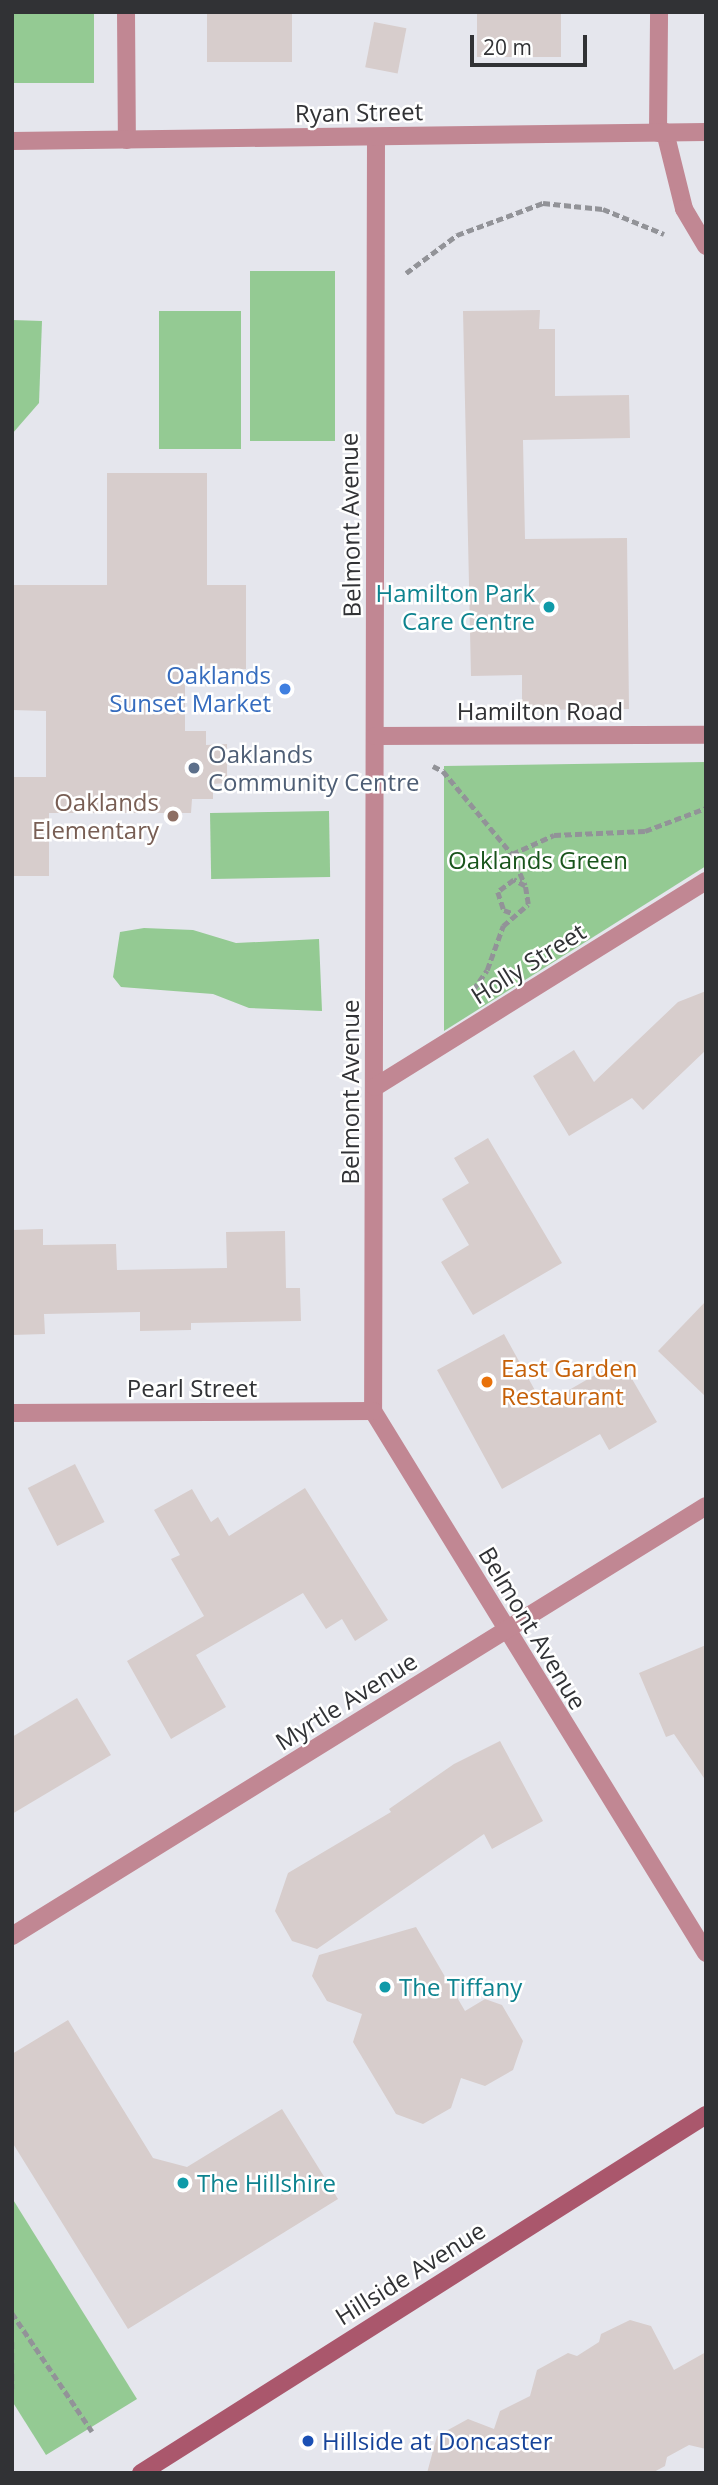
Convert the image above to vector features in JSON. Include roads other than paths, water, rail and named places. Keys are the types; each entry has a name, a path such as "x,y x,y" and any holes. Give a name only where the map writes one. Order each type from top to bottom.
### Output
{"main road":[{"name":"Hillside Avenue","path":"141,2473 706,2115"}],"street":[{"path":"126,12 127,140"},
{"path":"659,12 661,133 700,239"},
{"name":"Ryan Street","path":"12,141 706,132"},
{"name":"Belmont Avenue","path":"376,137 373,1412 706,1953"},
{"name":"Hamilton Road","path":"375,736 706,735"},
{"name":"Holly Street","path":"375,1087 706,881"},
{"name":"Pearl Street","path":"12,1413 373,1412"},
{"name":"Myrtle Avenue","path":"12,1936 706,1506"}],"place":[{"name":"Hamilton Park Care Centre","path":"549,607"},
{"name":"Oaklands Sunset Market","path":"285,689"},
{"name":"Oaklands Community Centre","path":"194,768"},
{"name":"Oaklands Elementary","path":"173,816"},
{"name":"East Garden Restaurant","path":"487,1382"},
{"name":"The Tiffany","path":"385,1987"},
{"name":"The Hillshire","path":"183,2183"},
{"name":"Hillside at Doncaster","path":"308,2441"}],"park label":[{"name":"Oaklands Green","path":"538,860"}]}
